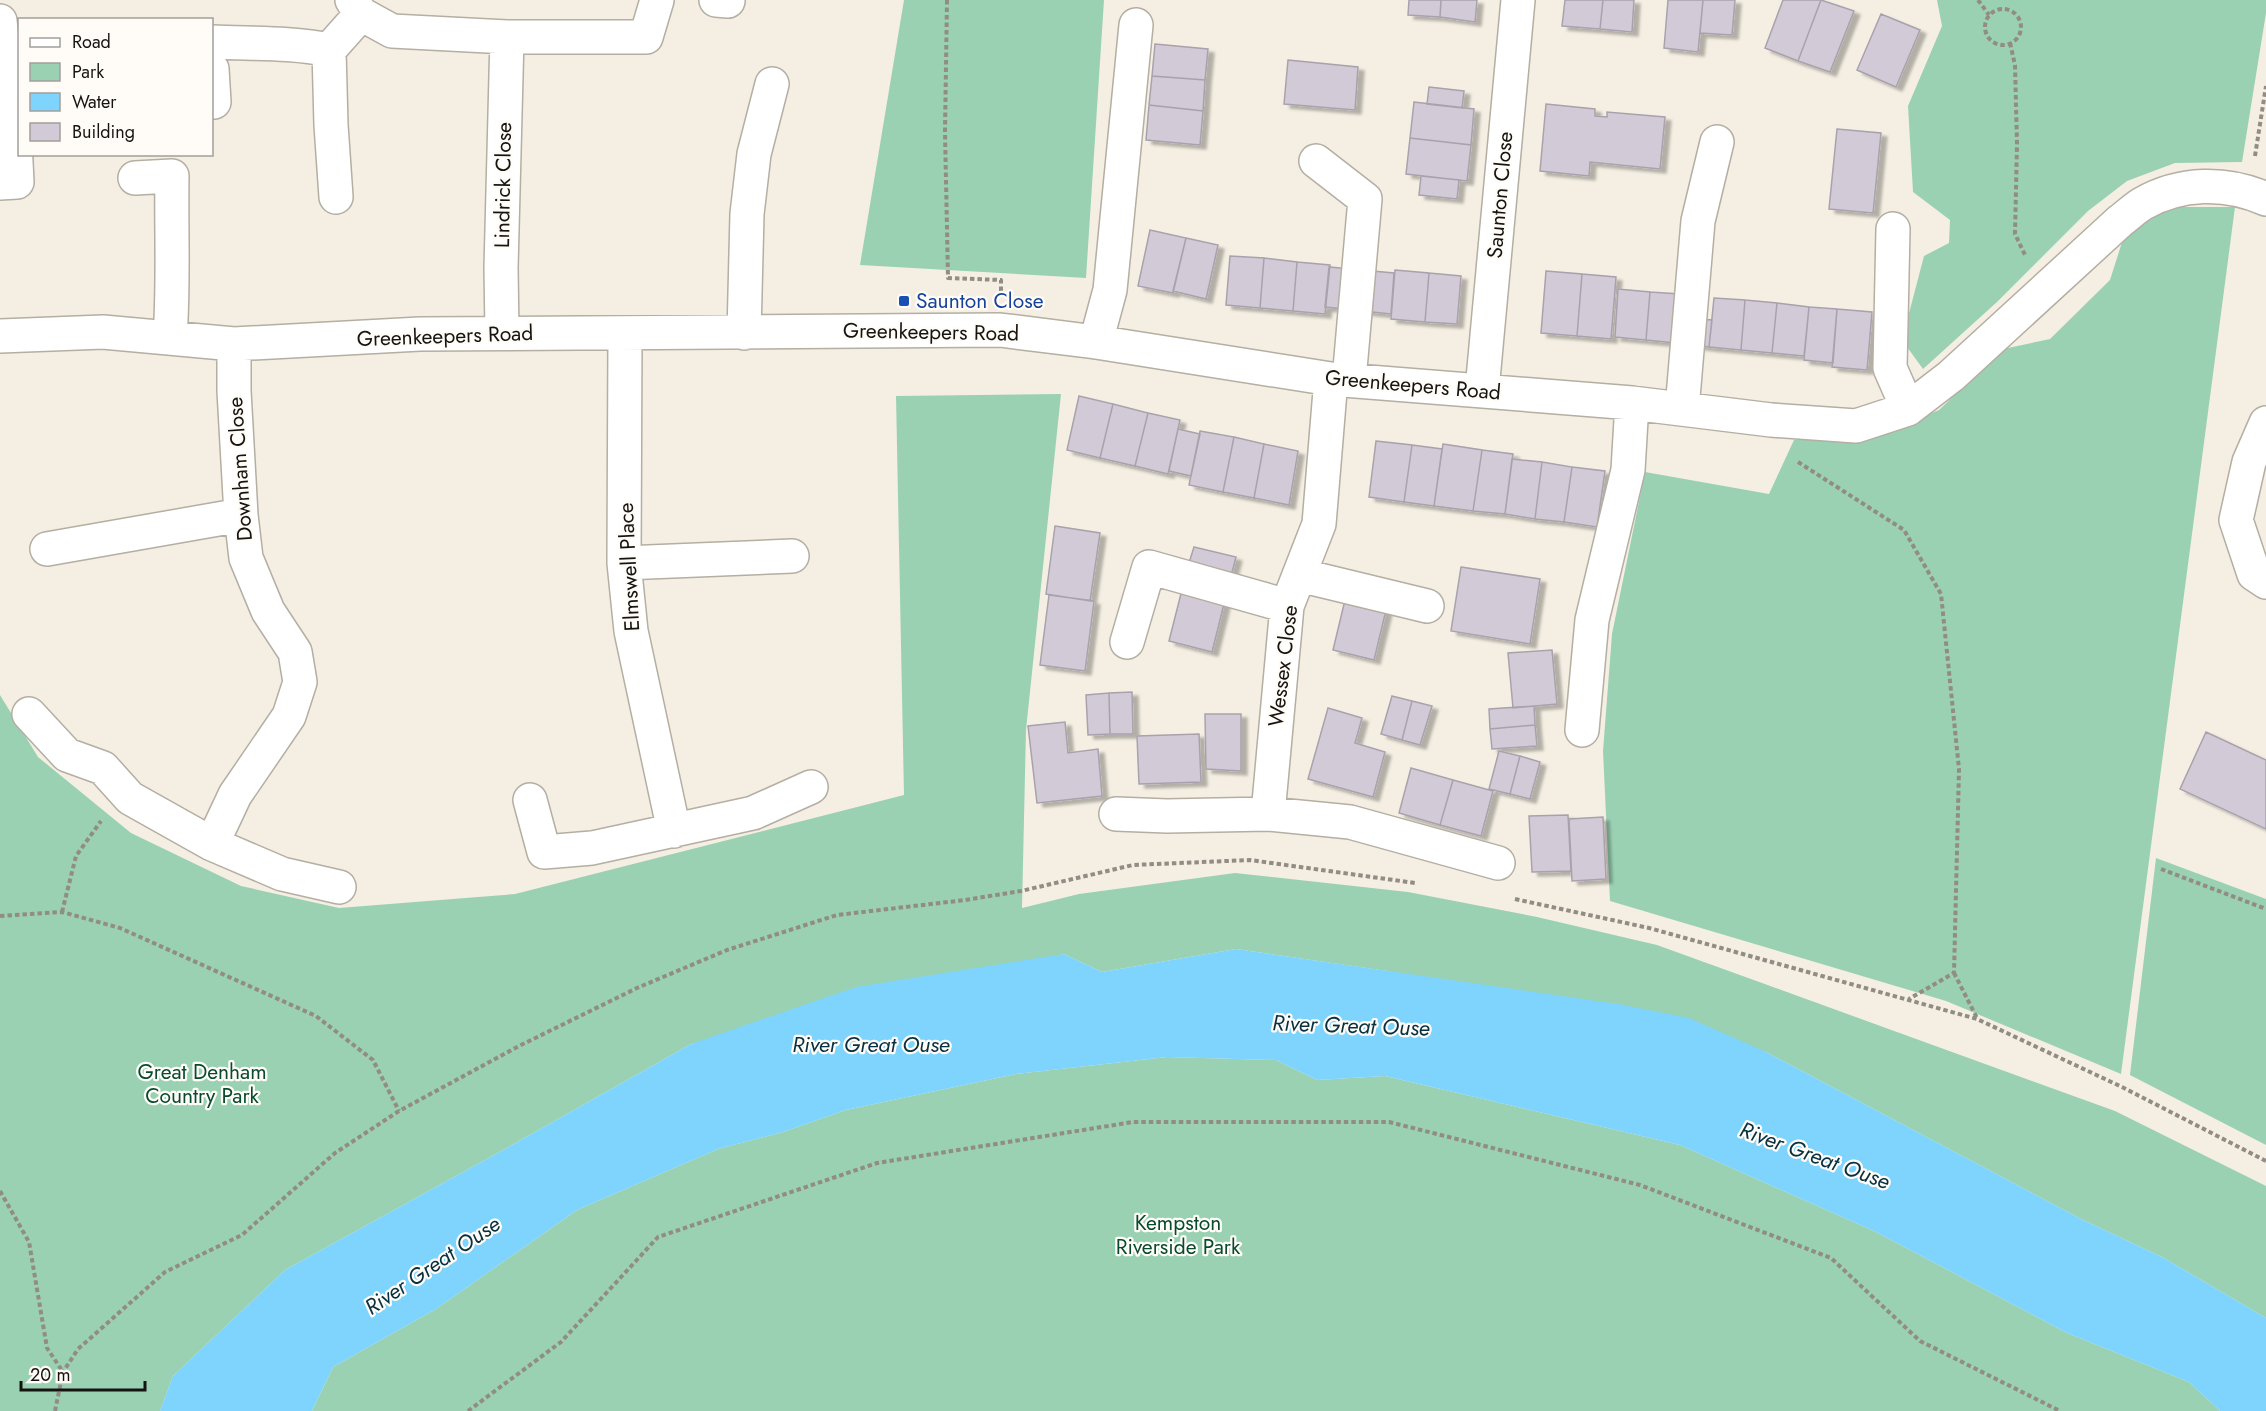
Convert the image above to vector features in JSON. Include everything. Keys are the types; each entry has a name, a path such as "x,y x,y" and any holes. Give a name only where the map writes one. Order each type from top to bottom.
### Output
{"street":[{"path":"336,197 329,50 357,7 392,31 507,37 646,37 657,0"},
{"name":"Saunton Close","path":"1482,390 1518,0"},
{"path":"0,21 2,59 15,142 17,182 0,183"},
{"path":"1096,342 1110,290 1136,26"},
{"name":"Lindrick Close","path":"502,333 501,268 507,37"},
{"path":"213,42 303,45 329,50"},
{"path":"744,333 747,214 754,154 772,84"},
{"path":"213,86 214,102"},
{"path":"1682,409 1698,221 1717,142"},
{"name":"Wessex Close","path":"1268,814 1287,606 1319,524 1365,199 1316,161"},
{"path":"135,178 172,176 170,337"},
{"name":"Greenkeepers Road","path":"0,336 103,332 234,344 420,334 1000,330 1096,342 1340,380 1632,403 1771,420 1856,426 1908,409 1952,376 2120,221 2142,204 2192,186 2217,186 2258,195"},
{"path":"1893,229 1890,368 1908,409"},
{"name":"Elmswell Place","path":"625,334 624,563 631,631 674,831"},
{"name":"Downham Close","path":"212,844 235,795 289,716 300,682 295,652 268,612 246,558 241,514 234,391 234,344"},
{"path":"1582,730 1592,620 1628,470 1632,403"},
{"path":"2266,423 2249,462 2236,520 2254,574 2266,582"},
{"path":"47,549 241,514"},
{"path":"624,563 792,556"},
{"path":"1127,642 1149,567 1287,606"},
{"path":"1299,575 1427,606"},
{"path":"29,714 67,755 103,768 130,798 212,844 282,874 339,888"},
{"path":"530,800 544,852 592,848 753,813 811,787"},
{"path":"1116,814 1167,816 1268,814 1350,822 1498,863"}],"path":[{"path":"947,0 945,132 948,278 1001,280 1000,330"},
{"path":"1978,0 1989,15"},
{"path":"2005,9 2016,14 2019,19 2020,30 2015,40 2010,43 1998,44 1988,38 1985,26 1989,15 1994,11 2005,9"},
{"path":"2010,43 2016,77 2015,234 2042,293"},
{"path":"2258,195 2255,158 2266,86"},
{"path":"1771,420 1772,445 1904,530 1941,594 1959,769 1954,973 1977,1019"},
{"path":"62,912 76,856 114,803 130,798"},
{"path":"55,1411 63,1372 78,1349 165,1272 242,1235 334,1153 399,1111 519,1046 637,988 728,950 837,915 1010,893 1133,865 1250,860 1417,883"},
{"path":"2161,868 2266,909"},
{"path":"1513,898 1649,928 1977,1019 2122,1087 2266,1161"},
{"path":"0,916 62,912 120,928 316,1016 373,1060 399,1111"},
{"path":"1908,1000 1954,973"},
{"path":"468,1411 561,1342 657,1237 877,1163 1133,1122 1389,1122 1640,1185 1831,1258 1920,1341 2060,1411"},
{"path":"0,1191 29,1242 47,1348 63,1372"}],"green space":[{"path":"904,0 1104,0 1086,278 860,265"},
{"path":"1937,0 2266,0 2266,13 2242,162 2175,163 2127,181 2088,211 1997,302 1923,369 1902,340 1924,256 1949,243 1950,220 1913,192 1908,106 1942,26"},
{"path":"2171,207 2235,207 2121,1074 1946,1001 1610,901 1603,751 1612,634 1645,472 1769,494 1794,440 1876,437 1939,410 2003,349 2050,339 2110,280 2124,236"},
{"name":"Great Denham Country Park","path":"1061,394 1026,730 1022,908 1079,894 1235,873 1408,892 1537,917 1657,945 2115,1111 2266,1186 2266,1318 2162,1257 2083,1220 1766,1052 1387,971 1236,949 1102,972 1064,954 691,1044 285,1270 173,1376 160,1411 0,1411 0,695 38,757 131,833 241,886 339,908 515,894 904,795 896,396"},
{"path":"2156,858 2266,899 2266,1145 2130,1075"},
{"name":"Kempston Riverside Park","path":"1167,1057 1276,1060 1317,1080 1385,1076 1680,1145 1876,1232 2067,1333 2189,1382 2220,1411 312,1411 333,1367 436,1309 577,1210 718,1149 783,1132 846,1110 1016,1074"}],"water":[{"name":"River Great Ouse","path":"1236,949 1618,1004 1689,1018 1766,1052 2083,1220 2162,1257 2266,1318 2266,1411 2220,1411 2189,1382 2067,1333 1876,1232 1680,1145 1385,1076 1317,1080 1276,1060 1167,1057 1016,1074 846,1110 783,1132 718,1149 577,1210 436,1309 333,1367 312,1411 160,1411 173,1376 285,1270 691,1044 856,987 1064,954 1102,972"}],"building":[{"path":"1409,0 1441,0 1440,17 1408,15"},
{"path":"1441,0 1477,0 1475,22 1440,17"},
{"path":"1565,0 1603,0 1600,29 1562,26"},
{"path":"1603,0 1634,0 1632,32 1600,29"},
{"path":"1668,0 1703,0 1698,52 1664,48"},
{"path":"1703,0 1735,0 1732,35 1700,33"},
{"path":"1783,0 1821,0 1798,61 1765,48"},
{"path":"1821,0 1854,11 1830,72 1798,61"},
{"path":"1881,14 1920,30 1896,87 1857,70"},
{"path":"1155,44 1208,49 1205,80 1152,76"},
{"path":"1288,60 1358,67 1355,110 1284,104"},
{"path":"1152,76 1205,80 1203,111 1149,105"},
{"path":"1429,87 1464,91 1462,108 1427,104"},
{"path":"1414,102 1474,109 1471,145 1410,138"},
{"path":"1546,104 1595,109 1595,116 1607,117 1607,112 1665,117 1660,169 1590,162 1589,176 1540,171"},
{"path":"1149,105 1203,111 1200,145 1146,140"},
{"path":"1837,129 1881,133 1873,213 1829,209"},
{"path":"1410,138 1471,145 1467,181 1406,174"},
{"path":"1421,176 1459,180 1457,199 1419,195"},
{"path":"1150,230 1186,238 1173,293 1138,286"},
{"path":"1186,238 1218,245 1206,299 1173,291"},
{"path":"1230,256 1264,258 1260,308 1226,305"},
{"path":"1264,258 1297,262 1293,311 1260,308"},
{"path":"1297,262 1330,265 1325,314 1293,311"},
{"path":"1329,267 1394,273 1391,314 1325,307"},
{"path":"1395,270 1429,273 1425,322 1391,319"},
{"path":"1546,271 1582,274 1577,336 1541,333"},
{"path":"1429,273 1461,276 1457,324 1425,322"},
{"path":"1582,274 1616,277 1611,339 1577,336"},
{"path":"1618,289 1650,292 1646,340 1615,337"},
{"path":"1650,292 1680,294 1676,343 1646,340"},
{"path":"1714,298 1745,300 1741,350 1709,347"},
{"path":"1745,300 1777,303 1772,353 1741,350"},
{"path":"1777,303 1809,307 1804,356 1772,353"},
{"path":"1809,307 1837,309 1833,363 1804,360"},
{"path":"1837,309 1872,312 1867,370 1832,367"},
{"path":"1678,317 1712,320 1709,347 1676,343"},
{"path":"1079,396 1113,404 1100,458 1067,450"},
{"path":"1113,404 1148,413 1135,466 1100,458"},
{"path":"1148,413 1180,420 1168,474 1135,466"},
{"path":"1178,429 1200,434 1191,476 1169,471"},
{"path":"1200,431 1234,437 1223,492 1189,485"},
{"path":"1234,437 1264,444 1254,498 1223,492"},
{"path":"1376,441 1412,445 1404,502 1369,497"},
{"path":"1264,444 1298,451 1289,505 1254,498"},
{"path":"1443,444 1482,450 1473,511 1434,506"},
{"path":"1412,445 1442,449 1434,506 1404,502"},
{"path":"1482,450 1513,454 1505,514 1473,511"},
{"path":"1512,459 1542,462 1535,519 1505,514"},
{"path":"1542,462 1572,467 1564,522 1535,519"},
{"path":"1572,467 1605,471 1597,527 1564,522"},
{"path":"1055,526 1100,533 1090,601 1046,594"},
{"path":"1194,547 1236,557 1231,576 1188,566"},
{"path":"1188,566 1231,576 1212,652 1169,641"},
{"path":"1461,567 1540,579 1530,644 1451,631"},
{"path":"1351,575 1392,585 1374,660 1333,650"},
{"path":"1049,595 1094,601 1085,671 1040,665"},
{"path":"1552,650 1557,704 1513,708 1508,653"},
{"path":"1132,692 1133,734 1110,734 1109,693"},
{"path":"1109,693 1110,734 1088,735 1086,695"},
{"path":"1392,696 1412,701 1402,740 1381,734"},
{"path":"1412,701 1432,706 1420,745 1402,740"},
{"path":"1534,706 1535,725 1490,729 1489,709"},
{"path":"1328,708 1362,718 1355,743 1385,752 1373,797 1308,779"},
{"path":"1205,714 1241,714 1241,771 1206,769"},
{"path":"1065,722 1068,753 1098,749 1102,796 1037,803 1028,726"},
{"path":"1535,725 1537,746 1492,749 1490,729"},
{"path":"2206,732 2266,760 2266,829 2180,789"},
{"path":"1199,734 1201,782 1139,784 1137,736"},
{"path":"1499,751 1520,756 1510,794 1489,789"},
{"path":"1520,756 1540,762 1530,799 1510,794"},
{"path":"1411,768 1453,780 1440,825 1399,813"},
{"path":"1453,780 1493,791 1481,836 1440,825"},
{"path":"1568,815 1571,871 1532,872 1529,816"},
{"path":"1603,817 1606,879 1572,881 1569,819"}],"place":[{"name":"Saunton Close","path":"904,301"}]}
